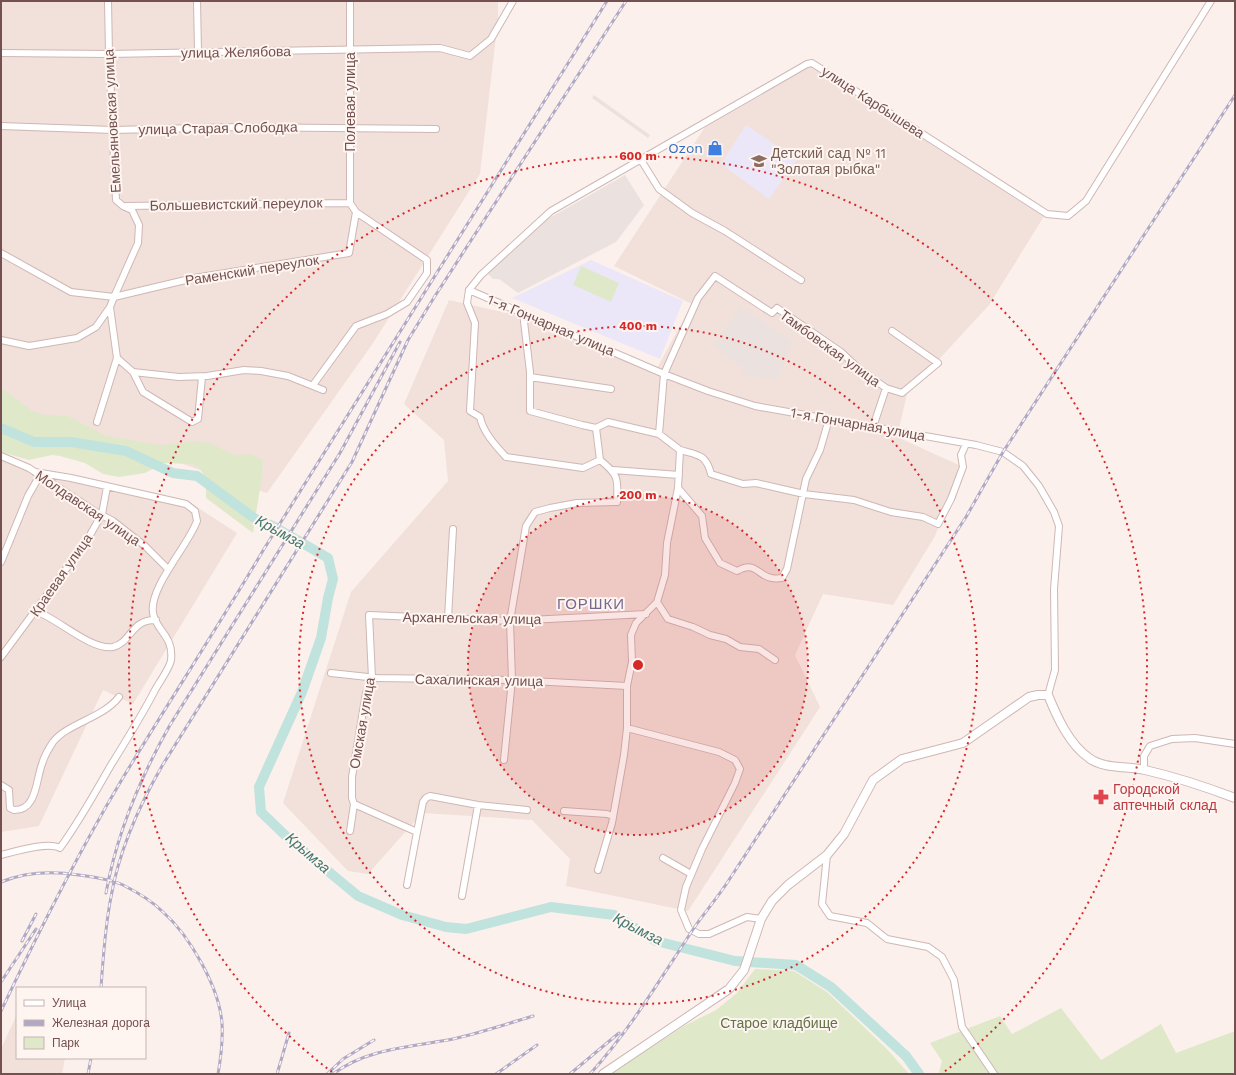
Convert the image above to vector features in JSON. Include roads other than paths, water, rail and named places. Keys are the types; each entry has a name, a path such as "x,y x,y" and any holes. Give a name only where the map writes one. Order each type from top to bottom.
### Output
{"street":[{"name":"Емельяновская улица","path":"1,340 29,346 77,338 96,326 110,307 138,243 139,224 132,210 122,206 116,200 108,1"},
{"path":"197,1 198,52"},
{"name":"Полевая улица","path":"350,1 350,203"},
{"name":"улица Желябова","path":"1,53 109,54 440,48 470,56 491,39 513,1"},
{"name":"улица Карбышева","path":"469,290 481,275 550,211 807,64 812,63 1047,214 1068,216 1086,201 1210,1"},
{"name":"улица Старая Слободка","path":"1,126 113,130 187,128 436,128"},
{"path":"640,160 659,189 692,213 725,231 801,280"},
{"path":"313,385 356,326 386,314 407,302 427,273 427,260 356,212 350,203"},
{"name":"Большевистский переулок","path":"122,206 350,203"},
{"name":"Раменский переулок","path":"114,297 194,278 349,253 356,212"},
{"path":"1,254 71,292 114,297"},
{"name":"Тамбовская улица","path":"664,374 698,298 715,276 772,314 777,308 841,352 859,369 886,388"},
{"path":"469,290 467,303 475,323 470,411 480,417 482,425 496,446 506,457 583,468 600,460"},
{"name":"1-я Гончарная улица","path":"469,290 664,374 708,391 755,406 966,444 1003,452 1014,459 1038,486 1054,512 1059,526 1054,589 1055,670 1048,695"},
{"path":"97,422 117,358 110,307"},
{"path":"523,313 530,377 530,411 596,428 608,422 659,434 680,450 704,458 708,464 711,474 743,484 756,483 804,494 854,500 892,512 923,518 938,524 951,499 963,467 961,455 966,444"},
{"path":"873,427 886,388 902,393 938,363 892,331"},
{"path":"117,358 133,372 143,392 192,422 198,419 202,376"},
{"path":"133,372 179,377 202,376 244,370 261,371 288,376 323,390"},
{"path":"659,434 664,374"},
{"path":"530,377 611,389"},
{"path":"678,488 702,516 705,538 720,563 737,571 744,567 753,567 772,578 782,578 787,569 806,479 820,450 829,419"},
{"path":"504,760 512,680 510,621 526,526 535,512 550,508 577,503 617,502 618,480 613,470 600,460 596,428"},
{"path":"598,870 613,816 627,728 627,686 632,662 631,635 636,623 658,602 665,575 667,543 678,488 680,450"},
{"name":"Молдавская улица","path":"1,456 10,459 38,474 96,512 102,514 145,546 168,569"},
{"path":"613,470 679,475"},
{"path":"1,562 38,474 71,478 107,487 161,497 186,504 195,511 197,521 195,527 168,569 154,603 153,612 156,620 169,638 171,660 76,826 60,848 56,845 44,846 1,855"},
{"name":"Краевая улица","path":"1,657 86,542 102,514 107,487"},
{"path":"448,618 453,529"},
{"path":"658,602 668,619 710,635 726,639 740,647 759,649 775,660"},
{"path":"35,611 63,625 79,637 113,647 120,643 143,622 156,620"},
{"name":"Архангельская улица","path":"369,615 510,621 646,614"},
{"name":"Омская улица","path":"350,831 354,804 352,798 352,778 366,693 371,684 372,678 369,615"},
{"name":"Сахалинская улица","path":"331,673 372,678 512,680 627,686"},
{"path":"603,1074 729,989 744,970 761,919 772,901 788,885 827,855 844,834 873,780 902,759 963,743 1029,698 1048,695 1056,716 1073,741 1089,759 1096,762 1144,770 1206,787 1235,798"},
{"path":"1,785 9,790 10,808 17,810 29,803 35,794 42,764 54,742 66,732 112,706 119,697"},
{"path":"627,728 719,752 735,760 740,769 735,783 691,874 686,887 681,910 689,929 700,934 709,934 739,919 747,917 761,919"},
{"path":"1144,770 1144,756 1150,746 1172,738 1195,738 1235,744"},
{"path":"407,885 417,832 426,798 430,796 478,805 527,810"},
{"path":"354,804 417,832"},
{"path":"462,896 478,805"},
{"path":"564,811 607,814 613,816"},
{"path":"827,855 822,904 830,916 866,923 887,939 928,947 942,958 954,980 962,1028 994,1074"},
{"path":"663,858 691,874"}],"waterway":[{"name":"Крымза","path":"1,428 34,442 71,442 126,451 173,473 197,476 254,518 273,526 328,558 333,579 321,638 302,692 259,787 261,812 288,838 358,896 402,915 446,927 466,929 551,907 614,915 656,941 735,961 796,965 831,987 906,1056 919,1074"}],"railway":[{"path":"1,1011 58,894 121,781 264,549 607,1"},
{"path":"101,987 103,954 109,908 119,862 131,829 154,781 352,462 408,340 626,1"},
{"path":"590,1074 633,1021 696,925 727,883 966,517 1003,452 1235,95"},
{"path":"106,893 116,848 123,827 139,785 159,745 340,453 400,342"},
{"path":"1,882 20,876 39,873 96,877 123,885 159,908 173,922 193,948 202,963 215,994 220,1009 222,1023 222,1048 218,1074"},
{"path":"22,941 36,914"},
{"path":"1,982 36,929"},
{"path":"333,1074 346,1065 375,1054 463,1037 533,1016"},
{"path":"277,1074 289,1033"},
{"path":"570,1074 619,1033"},
{"path":"327,1074 343,1059 374,1040"},
{"path":"496,1074 537,1045"},
{"path":"88,1074 91,1059"}],"place":[{"name":"Ozon","path":"715,148"},
{"name":"Детский сад № 11 \"Золотая рыбка\"","path":"759,161"},
{"name":"Городской аптечный склад","path":"1101,797"}],"district":[{"name":"ГОРШКИ","path":"591,604"}],"park label":[{"name":"Старое кладбище","path":"779,1023"}]}
